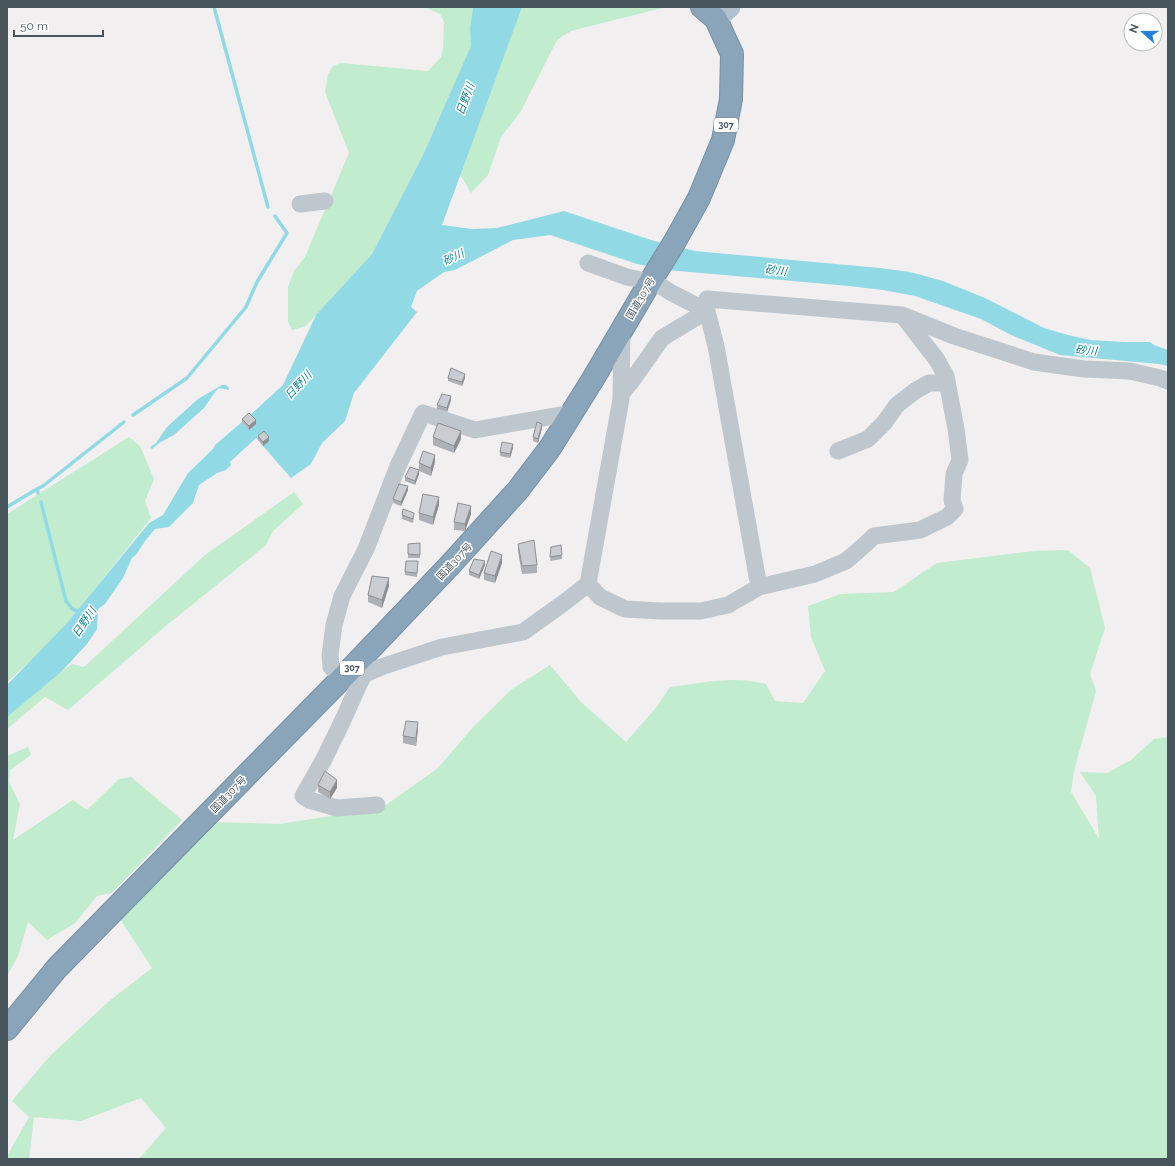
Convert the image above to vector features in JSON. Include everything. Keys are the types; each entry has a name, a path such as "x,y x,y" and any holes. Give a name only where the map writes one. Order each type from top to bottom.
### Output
{"highway":[{"name":"国道307号","path":"7,1029 57,968 353,673 518,490 550,448 622,330 655,280 699,198 723,140 731,100 732,54 716,11"}],"street":[{"path":"300,204 325,201"},
{"path":"588,263 627,277 655,280 670,292 707,305 902,315 954,336 1034,362 1084,369 1130,371 1168,381"},
{"path":"621,394 662,338 707,305"},
{"path":"707,305 716,346 759,587"},
{"path":"588,584 600,598 626,609 660,612 701,611 728,605 759,587 815,574 846,561 874,536 920,530 947,517 955,509 952,500 954,474 960,460 948,382 937,360 902,315"},
{"path":"572,413 475,430 423,413 398,466 366,549 342,596 334,625 330,655 331,668 353,673 384,666 442,647 523,632 588,584 621,394 622,330"},
{"path":"838,451 868,439 884,423 897,405 915,391 929,383 948,382"},
{"path":"353,673 361,680 324,759 303,796 309,800 337,808 377,805"}],"green space":[{"path":"425,7 473,7 470,28 472,45 423,155 372,254 306,326 292,330 288,322 288,287 294,271 305,257 349,153 325,92 328,74 333,66 341,63 428,71 441,57 443,49 444,22 440,14"},
{"path":"510,7 666,7 571,31 557,40 521,111 501,137 488,175 471,193 455,166"},
{"path":"129,437 140,446 154,479 145,501 151,518 57,637 7,682 7,514"},
{"path":"294,492 303,504 273,531 265,546 167,625 68,710 45,697 7,729 7,712 72,664 84,667 205,555"},
{"path":"1068,550 1090,568 1105,628 1090,674 1096,691 1074,771 1071,792 1099,839 1096,796 1080,772 1107,773 1131,760 1154,739 1168,737 1168,1159 139,1159 166,1128 141,1098 81,1121 34,1117 29,1159 8,1159 7,1156 29,1117 12,1101 49,1057 108,1002 152,968 120,919 210,822 280,824 382,808 438,768 474,726 512,689 550,665 582,703 626,742 655,709 670,687 730,680 754,681 766,684 775,701 803,703 825,671 811,637 808,606 841,594 894,592 937,563 1035,551"},
{"path":"28,747 31,755 10,770 9,782 20,804 13,840 73,800 87,810 119,779 131,777 182,820 112,893 97,896 75,923 47,940 28,922 18,956 7,976 7,756"}],"water":[{"path":"473,7 522,7 442,225 472,229 497,228 564,211 651,240 695,251 910,272 943,281 985,298 1044,328 1068,335 1091,340 1150,342 1168,350 1168,366 1060,355 1011,335 981,319 915,296 849,286 667,270 637,264 550,235 513,240 455,270 444,272 417,291 411,307 417,312 354,393 345,421 322,443 311,464 291,478 263,446 269,441 264,435 258,440 256,438 230,462 231,465 226,470 217,473 199,485 193,503 169,527 155,529 136,555 132,558 123,578 105,604 98,609 97,629 87,644 61,672 7,717 7,685 68,622 149,523 163,515 188,473 213,449 215,445 242,422 249,430 249,416 283,385 316,315 372,254 423,155 471,46 470,28"},
{"path":"222,385 226,385 229,390 219,388 204,408 174,435 159,443 152,449 150,447 156,443 167,427 198,399"}],"building":[{"path":"451,368 465,374 462,382 448,378"},
{"path":"442,394 451,396 447,408 437,405"},
{"path":"249,413 256,420 249,426 242,419"},
{"path":"537,422 542,424 538,439 533,437"},
{"path":"438,423 461,431 454,446 433,437"},
{"path":"264,431 269,437 263,442 258,436"},
{"path":"502,442 513,444 510,454 500,452"},
{"path":"423,451 435,455 431,468 419,463"},
{"path":"410,467 419,470 415,481 405,477"},
{"path":"399,484 408,486 401,502 393,499"},
{"path":"423,494 439,497 433,517 419,513"},
{"path":"458,503 471,506 465,524 454,522"},
{"path":"403,509 414,513 413,519 402,515"},
{"path":"534,540 537,565 522,566 518,544"},
{"path":"420,543 420,555 408,554 408,544"},
{"path":"561,545 562,555 550,557 551,547"},
{"path":"491,551 502,555 495,576 484,573"},
{"path":"474,559 485,561 479,575 469,571"},
{"path":"406,561 418,561 417,573 405,572"},
{"path":"372,576 389,578 382,600 368,595"},
{"path":"406,721 418,722 416,738 403,736"},
{"path":"325,771 337,780 330,792 318,785"}],"waterway":[{"path":"214,7 268,207"},
{"path":"133,415 187,378 246,307 257,282 287,233 275,216"},
{"path":"38,493 37,489 43,486 124,422"},
{"path":"7,507 37,489"},
{"name":"日野川","path":"41,502 66,601 72,609 80,612"}],"water label":[{"name":"砂川","path":"453,257"},
{"name":"砂川","path":"776,270"},
{"name":"砂川","path":"1086,350"}]}
